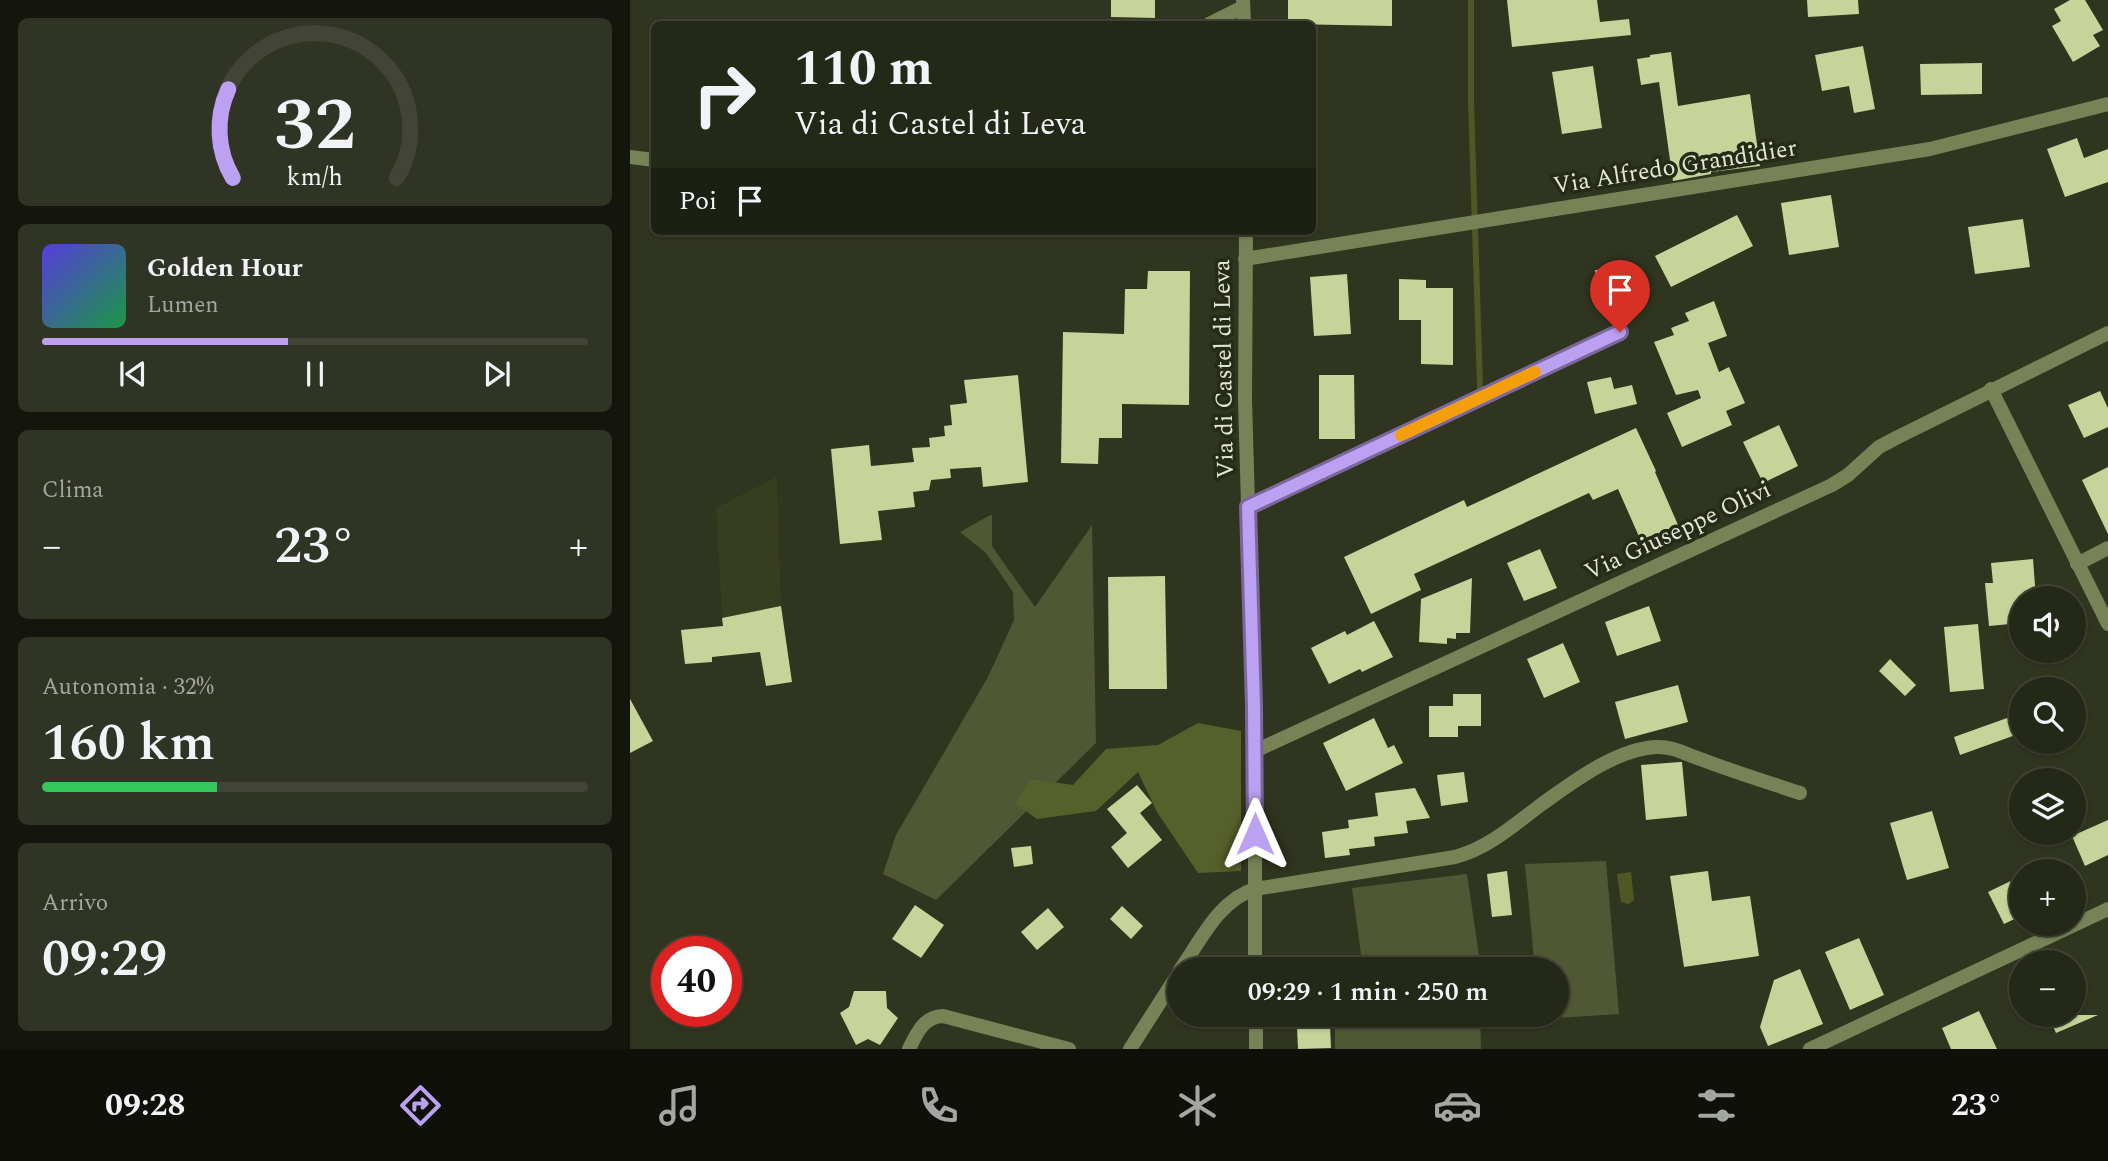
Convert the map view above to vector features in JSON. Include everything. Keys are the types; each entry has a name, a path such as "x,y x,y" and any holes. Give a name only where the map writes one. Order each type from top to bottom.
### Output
{"street":[{"path":"1214,21 1243,4"},
{"name":"Via Alfredo Grandidier","path":"1245,259 1930,149 2108,104"},
{"path":"630,157 651,160"},
{"name":"Via di Castel di Leva","path":"1246,235 1245,400 1255,751 1255,957"},
{"name":"Via di Castel di Leva","path":"1248,507 1620,332"},
{"name":"Via Giuseppe Olivi","path":"1255,751 1837,482 1880,447 2108,332"},
{"path":"1991,389 2108,624"},
{"path":"2077,564 2108,548"},
{"path":"1189,957 1222,910 1236,897 1255,889 1467,854 1491,842 1591,771 1612,760 1647,748 1681,751 1800,793"},
{"path":"1810,1049 2108,909"},
{"path":"1130,1049 1167,991"},
{"path":"909,1049 925,1021 943,1016 1069,1049"},
{"path":"1256,1027 1256,1049"}],"shaded area":[{"path":"777,477 781,606 722,618 716,508"},
{"path":"992,514 992,546 1035,607 1092,525 1096,743 936,900 883,874 896,835 988,677 1014,620 1013,592 986,553 960,532"},
{"path":"1198,723 1241,731 1241,871 1198,873 1157,812 1138,772 1096,811 1037,819 1016,804 1030,779 1073,785 1106,749 1158,745"},
{"path":"1606,861 1619,1014 1569,1017 1569,957 1534,957 1525,864"},
{"path":"1631,872 1634,900 1629,904 1621,902 1617,874"},
{"path":"1467,874 1479,957 1361,957 1352,888"},
{"path":"1335,1027 1480,1027 1481,1049 1335,1049"}],"building":[{"path":"1111,0 1155,0 1155,18 1111,17"},
{"path":"1288,0 1392,0 1392,26 1316,25 1316,21 1288,21"},
{"path":"1507,0 1597,0 1600,22 1629,19 1631,35 1512,47"},
{"path":"1807,0 1858,0 1859,14 1808,17"},
{"path":"2070,0 2085,0 2103,30 2093,35 2100,46 2073,62 2052,26 2061,21 2054,9"},
{"path":"1863,46 1875,109 1854,113 1849,86 1822,91 1815,55"},
{"path":"1671,52 1678,106 1750,94 1760,166 1711,172 1673,181 1659,82 1641,85 1637,59"},
{"path":"1982,63 1982,94 1921,95 1920,64"},
{"path":"1593,66 1602,128 1562,134 1552,72"},
{"path":"2077,138 2084,158 2108,149 2108,182 2065,197 2047,149"},
{"path":"1831,195 1839,247 1789,255 1781,203"},
{"path":"1737,215 1753,246 1671,287 1655,256"},
{"path":"2023,219 2030,267 1975,274 1968,227"},
{"path":"1636,268 1638,300 1597,302 1595,270"},
{"path":"1148,271 1190,271 1189,405 1122,404 1122,438 1099,438 1098,464 1061,463 1063,332 1124,334 1125,289 1147,289"},
{"path":"1347,274 1351,334 1314,336 1310,277"},
{"path":"1399,279 1426,280 1426,288 1453,288 1453,365 1421,364 1421,320 1399,320"},
{"path":"1714,301 1727,336 1708,343 1719,372 1729,367 1745,403 1726,411 1732,425 1682,447 1667,413 1701,398 1698,390 1676,395 1654,342 1674,335 1671,328 1689,321 1685,313"},
{"path":"1018,375 1028,482 983,487 981,467 950,469 951,478 931,480 929,490 913,492 915,507 878,511 882,540 840,544 831,449 869,445 871,466 914,462 912,448 930,447 929,438 945,436 944,426 952,425 950,405 967,403 964,380"},
{"path":"1319,375 1354,375 1355,439 1319,439"},
{"path":"1611,377 1614,389 1632,385 1637,404 1595,414 1587,382"},
{"path":"2100,391 2108,408 2108,427 2084,438 2068,405"},
{"path":"1779,425 1798,466 1763,483 1743,442"},
{"path":"1636,428 1678,525 1641,541 1618,489 1593,500 1589,493 1414,574 1421,590 1371,614 1344,557 1464,500 1467,507"},
{"path":"2108,467 2108,534 2082,480"},
{"path":"1540,549 1557,588 1524,601 1507,563"},
{"path":"2033,559 2035,586 2009,586 2009,624 1989,626 1985,583 1993,583 1991,563"},
{"path":"1165,576 1167,689 1109,689 1108,577"},
{"path":"1472,578 1470,633 1456,633 1456,639 1447,638 1447,644 1419,642 1421,599"},
{"path":"781,606 792,682 766,686 760,652 712,657 712,662 685,664 681,630 723,626 722,618"},
{"path":"1649,606 1661,641 1617,656 1605,622"},
{"path":"1374,621 1393,657 1329,684 1311,648 1345,631 1347,635"},
{"path":"1978,624 1984,689 1950,692 1944,627"},
{"path":"1563,643 1580,682 1544,698 1527,659"},
{"path":"1890,659 1916,685 1905,696 1879,671"},
{"path":"1678,685 1688,722 1625,739 1615,702"},
{"path":"1453,694 1481,694 1481,726 1458,726 1458,737 1429,737 1429,706 1453,706"},
{"path":"630,699 653,741 630,753"},
{"path":"2009,717 2009,737 1960,755 1954,737"},
{"path":"1374,718 1388,748 1394,745 1403,763 1346,791 1323,743"},
{"path":"1682,762 1687,816 1646,820 1641,765"},
{"path":"1464,772 1468,802 1441,806 1437,775"},
{"path":"1137,785 1152,803 1140,813 1162,840 1128,868 1111,847 1127,833 1107,809"},
{"path":"1415,788 1430,818 1406,821 1408,833 1374,837 1375,846 1349,849 1350,855 1325,858 1322,832 1349,828 1348,820 1378,816 1375,793"},
{"path":"1932,811 1949,868 1907,880 1890,823"},
{"path":"2108,820 2108,855 2086,866 2086,859 2082,859 2076,845 2086,845 2086,830"},
{"path":"1031,846 1033,864 1014,867 1011,848"},
{"path":"1507,871 1512,915 1492,917 1487,874"},
{"path":"1708,871 1712,901 1750,896 1759,956 1684,967 1670,876"},
{"path":"2009,882 2009,922 2004,924 1988,892"},
{"path":"915,905 944,925 921,958 892,939"},
{"path":"1122,906 1143,926 1131,939 1110,919"},
{"path":"1048,908 1064,927 1037,950 1021,932"},
{"path":"1859,938 1884,995 1850,1010 1825,952"},
{"path":"1800,969 1823,1024 1768,1046 1760,1027 1774,980"},
{"path":"854,991 886,991 887,1008 898,1018 880,1045 868,1039 856,1045 840,1013 849,1007"},
{"path":"1979,1011 1997,1049 1951,1049 1942,1028"},
{"path":"2086,1015 2098,1015 2086,1020"},
{"path":"1297,1027 1330,1027 1331,1048 1298,1049"},
{"path":"2053,1027 2070,1027 2056,1033"}],"waterway":[{"path":"1471,0 1471,102 1480,387"}],"slow traffic":[{"path":"1401,435 1535,372"}],"route":[{"path":"1255,834 1248,507 1620,332"}]}
